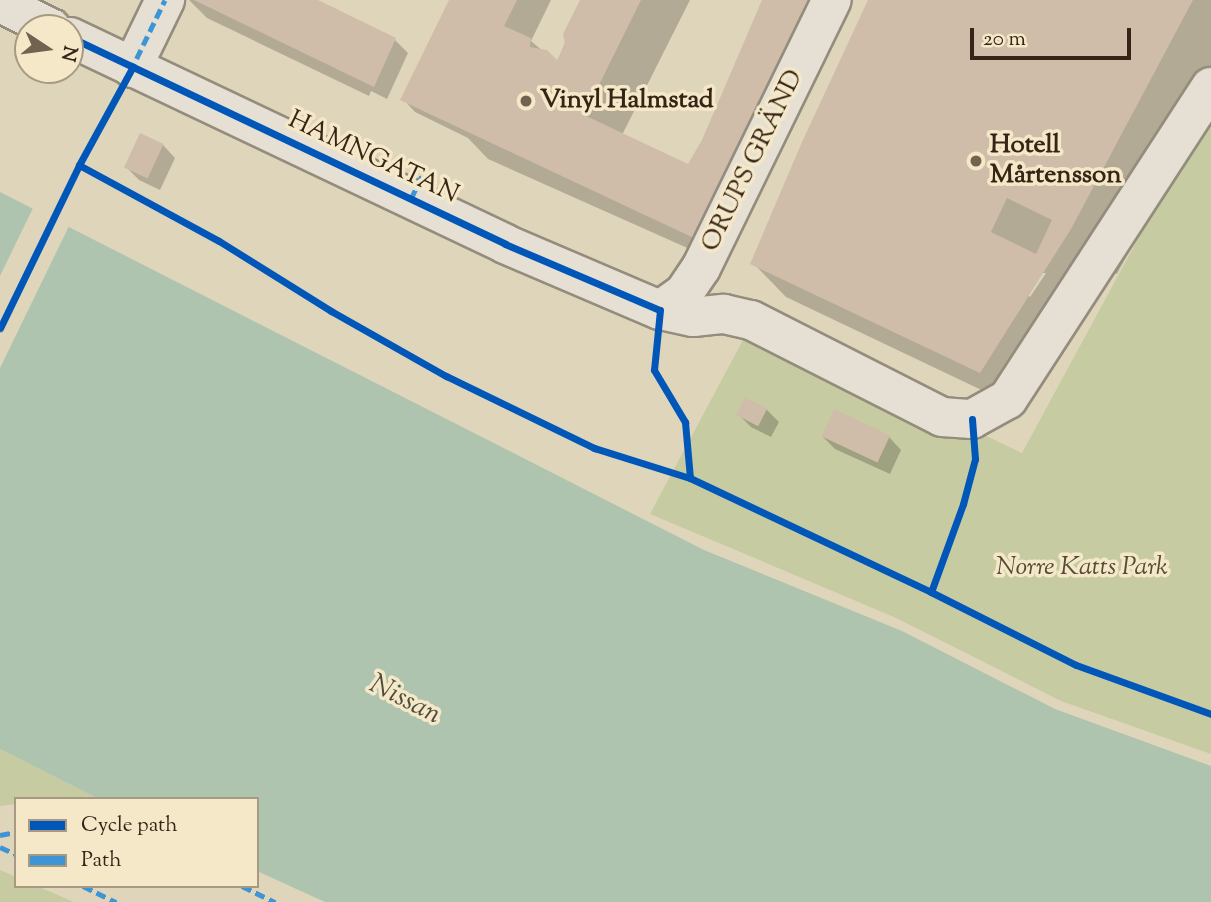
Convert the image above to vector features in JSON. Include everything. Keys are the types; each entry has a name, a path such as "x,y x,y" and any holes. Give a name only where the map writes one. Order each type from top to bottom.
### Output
{"street":[{"path":"132,68 165,0"},
{"name":"ORUPS GRÄND","path":"660,310 684,293 701,268 832,0"},
{"path":"0,3 22,14"},
{"name":"HAMNGATAN","path":"84,44 505,244 660,310 693,317 724,314 751,320 942,416 972,419 1008,399 1211,87"}],"green space":[{"name":"Norre Katts Park","path":"1211,104 1211,754 1061,701 894,617 650,514 751,325 1022,453"},
{"path":"0,749 95,797 14,797 14,804 0,806"},
{"path":"0,870 14,876 14,888 42,888 74,902 0,902"}],"water":[{"name":"Nissan","path":"0,192 704,550 902,631 1055,709 1211,766 1211,902 325,902 259,872 259,797 95,797 0,749"}],"pier":[{"path":"34,206 70,224 0,368 0,276"}],"building":[{"path":"194,0 318,0 396,38 374,87"},
{"path":"449,0 517,0 504,26 531,38 530,47 547,50 557,60 565,44 563,34 580,0 641,0 584,115 688,164 702,140 762,0 809,0 696,239 400,100"},
{"name":"Hotell Mårtensson","path":"868,0 1193,0 1071,229 980,373 750,264 802,142","holes":["1007,198 1052,220 1036,254 991,232"]},
{"path":"140,133 164,144 148,178 124,167"},
{"path":"745,397 767,408 758,426 736,415"},
{"path":"834,409 890,435 878,462 821,436"}],"marked path":[{"path":"130,72 165,0"},
{"path":"411,199 422,175"},
{"path":"0,835 14,832"},
{"path":"0,847 14,853"},
{"path":"87,888 116,902"},
{"path":"246,888 275,902"}],"cycle path":[{"path":"84,44 505,244 660,310 654,370 685,422 690,478"},
{"path":"0,328 79,165 132,68"},
{"path":"79,165 219,241 331,311 446,376 594,448 690,478 931,592 1076,665 1211,714"},
{"path":"931,592 963,504 975,459 972,419"}],"place":[{"name":"Vinyl Halmstad","path":"526,101"},
{"name":"Hotell Mårtensson","path":"976,161"}]}
